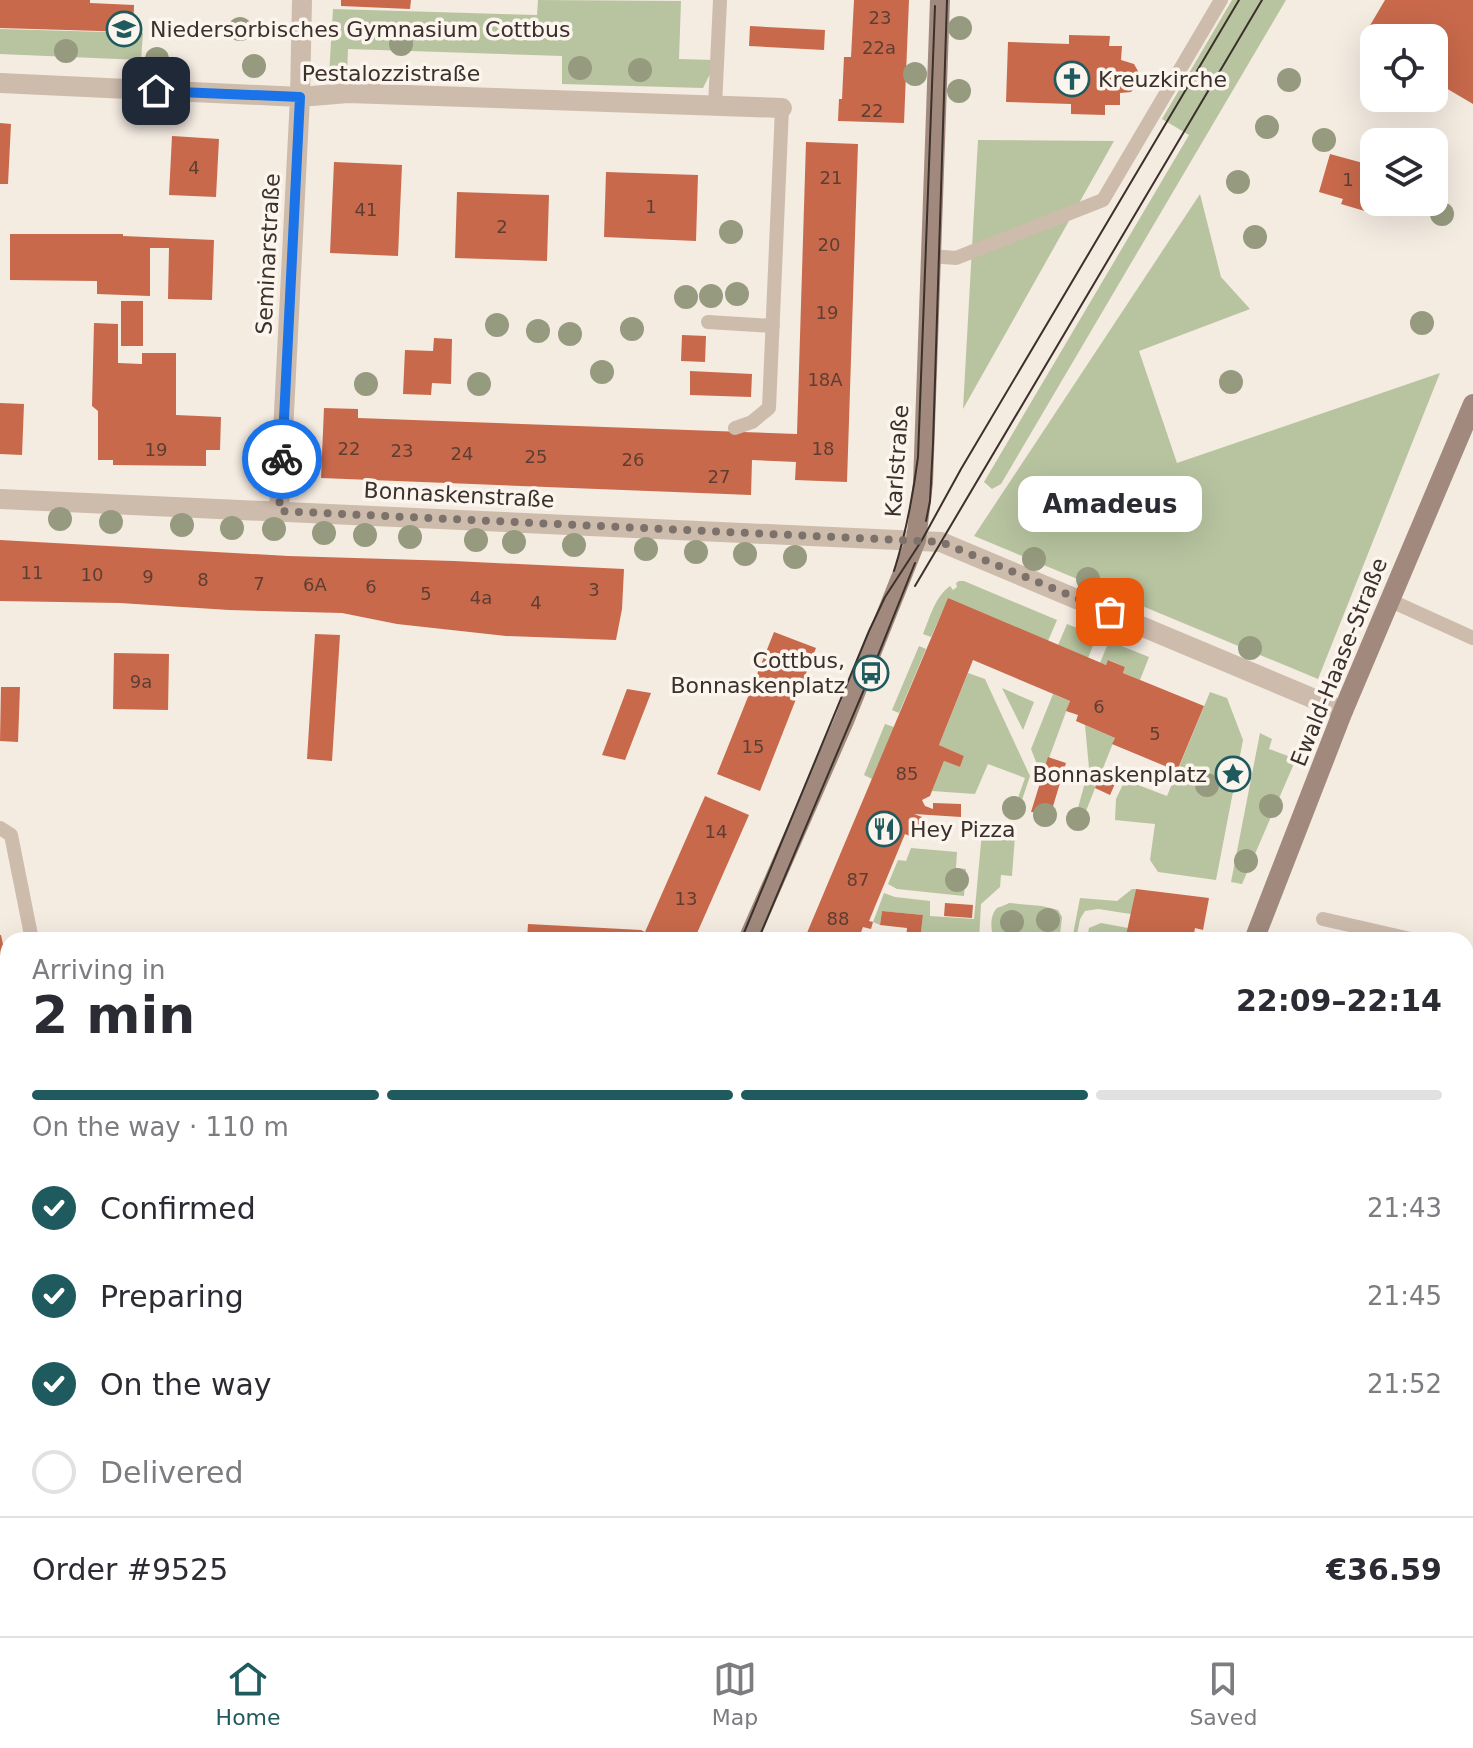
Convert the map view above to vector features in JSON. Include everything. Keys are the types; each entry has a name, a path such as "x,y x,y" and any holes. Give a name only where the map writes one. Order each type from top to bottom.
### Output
{"street":[{"name":"Seminarstraße","path":"279,511 302,0"},
{"name":"Karlstraße","path":"752,932 844,721 916,540 923,483 940,0"},
{"name":"Pestalozzistraße","path":"0,83 300,97 348,93 782,108"},
{"name":"Ewald-Haase-Straße","path":"1257,932 1343,711 1473,404"},
{"name":"Bonnaskenstraße","path":"0,499 916,540"},
{"path":"916,540 952,545 1343,711"}],"lane":[{"path":"715,106 720,0"},
{"path":"931,256 956,258 1103,200 1221,0"},
{"path":"735,428 752,422 769,408 782,108"},
{"path":"708,322 773,326"},
{"path":"1389,600 1473,638"},
{"path":"0,828 11,835 30,932"},
{"path":"1323,919 1380,932"}],"green space":[{"path":"538,0 681,1 679,59 713,60 713,68 703,88 562,84 562,56 348,49 347,76 329,75 333,9 537,15"},
{"path":"1232,0 1286,0 1001,484 992,489 984,482 1189,135 1162,119"},
{"path":"0,29 143,33 141,60 0,54"},
{"path":"978,140 1114,141 963,409"},
{"path":"1200,194 1221,277 1250,309 1139,351 1177,463 1440,373 1318,679 974,536"},
{"path":"959,581 1057,620 1048,641 948,599 931,637 923,634 940,596 950,586 953,590 957,587"},
{"path":"1067,624 1097,636 1088,658 1058,645"},
{"path":"1109,641 1149,657 1140,680 1123,673 1125,667 1109,660 1106,665 1100,663"},
{"path":"919,646 926,649 899,713 892,710"},
{"path":"968,673 985,679 1030,776 1018,812 1011,809 1015,806 1025,778 988,764 975,794 932,791 944,761 960,767 964,756 939,745"},
{"path":"1002,688 1034,702 1023,730"},
{"path":"1210,692 1227,698 1243,740 1216,880 1158,872 1150,860 1155,824 1115,820 1116,799 1125,780 1167,796"},
{"path":"1053,694 1070,701 1042,777 1031,749"},
{"path":"885,724 894,727 872,779 864,775"},
{"path":"1085,725 1115,738 1084,816 1076,815 1089,768"},
{"path":"1260,733 1272,739 1269,749 1296,759 1242,884 1231,882"},
{"path":"982,832 1015,835 1012,876 1001,875 1000,887 981,904 979,932 921,932 923,915 882,911 880,925 873,922 884,893 930,901 930,916 974,919"},
{"path":"911,848 957,852 956,868 966,869 964,896 897,889 888,884 898,860 906,861"},
{"path":"1136,889 1131,914 1098,909 1085,911 1078,932 1074,932 1080,898 1117,901"},
{"path":"1009,903 1058,910 1062,917 1060,932 993,932 993,915 997,908"},
{"path":"1101,923 1128,928 1127,932 1088,932 1089,928"}],"building":[{"path":"0,0 90,0 90,3 134,5 133,32 0,28"},
{"path":"341,0 411,0 410,9 341,6"},
{"path":"854,0 909,0 904,123 838,121 844,57 851,57"},
{"path":"1385,0 1473,0 1473,104 1448,89 1448,24 1371,24"},
{"path":"750,26 825,30 824,50 749,46"},
{"name":"Kreuzkirche","path":"1069,35 1110,36 1109,46 1122,46 1121,60 1134,64 1139,73 1137,84 1131,92 1120,93 1120,105 1105,105 1105,115 1071,114 1071,104 1006,102 1008,42 1069,44"},
{"path":"0,123 11,124 8,184 0,184"},
{"path":"172,136 219,139 216,197 169,195"},
{"path":"806,142 858,144 847,482 795,480 796,462 752,460 751,495 321,478 324,408 358,409 358,418 797,434"},
{"path":"1330,154 1360,162 1360,210 1341,204 1343,199 1319,192"},
{"path":"334,162 402,165 398,256 330,253"},
{"path":"606,172 698,175 696,241 604,237"},
{"path":"457,192 549,195 547,261 455,258"},
{"path":"10,234 123,234 214,240 212,300 168,299 169,248 150,248 150,296 97,294 97,281 10,280"},
{"path":"121,301 143,301 143,346 121,346"},
{"path":"94,323 118,324 118,363 142,364 142,353 176,353 176,415 221,417 220,450 206,450 206,466 113,465 113,460 98,460 98,411 92,406"},
{"path":"682,335 706,336 705,362 681,361"},
{"path":"434,338 452,339 451,384 432,383 431,395 403,394 405,350 433,351"},
{"path":"690,371 752,374 751,397 690,395"},
{"path":"0,403 24,404 22,455 0,454"},
{"path":"0,540 288,556 624,569 622,609 616,640 506,636 397,624 342,613 0,601"},
{"path":"948,598 1106,665 1108,660 1125,667 1123,673 1204,706 1177,771 1112,744 1115,738 1076,721 1078,715 1066,711 1070,701 973,660 939,745 964,756 960,767 944,761 930,796 922,800 925,806 933,809 933,803 961,804 961,817 914,814 922,817 914,838 905,834 869,921 873,922 871,929 863,927 861,932 807,932"},
{"path":"774,632 816,648 760,791 717,774"},
{"path":"315,634 340,635 332,761 307,759"},
{"path":"114,653 169,654 168,710 113,709"},
{"path":"1,687 20,687 18,742 0,741"},
{"path":"627,689 651,693 625,760 602,755"},
{"path":"1048,757 1066,763 1051,813 1031,812"},
{"path":"1103,771 1118,777 1110,795 1095,788"},
{"path":"705,796 749,815 698,932 645,932"},
{"path":"1136,889 1209,898 1203,930 1127,932"},
{"path":"945,903 973,905 972,918 944,916"},
{"path":"882,911 923,915 921,932 907,932 907,928 880,925"},
{"path":"528,924 645,932 528,932"}],"tram line":[{"path":"926,521 933,444 947,0"},
{"path":"744,932 885,597 922,540 1239,0"},
{"path":"915,586 1262,0"},
{"path":"894,571 909,514 918,457 935,6"},
{"path":"761,932 915,563"}],"way so far":[{"path":"282,459 279,511 941,542 1110,612"}],"place":[{"name":"Niedersorbisches Gymnasium Cottbus","path":"124,29"},
{"name":"Kreuzkirche","path":"1072,79"},
{"name":"Amadeus","path":"1110,612"},
{"name":"Cottbus, Bonnaskenplatz","path":"871,673"},
{"name":"Bonnaskenplatz","path":"1233,774"},
{"name":"Hey Pizza","path":"884,829"}],"route":[{"path":"156,91 300,97 282,459"}]}
